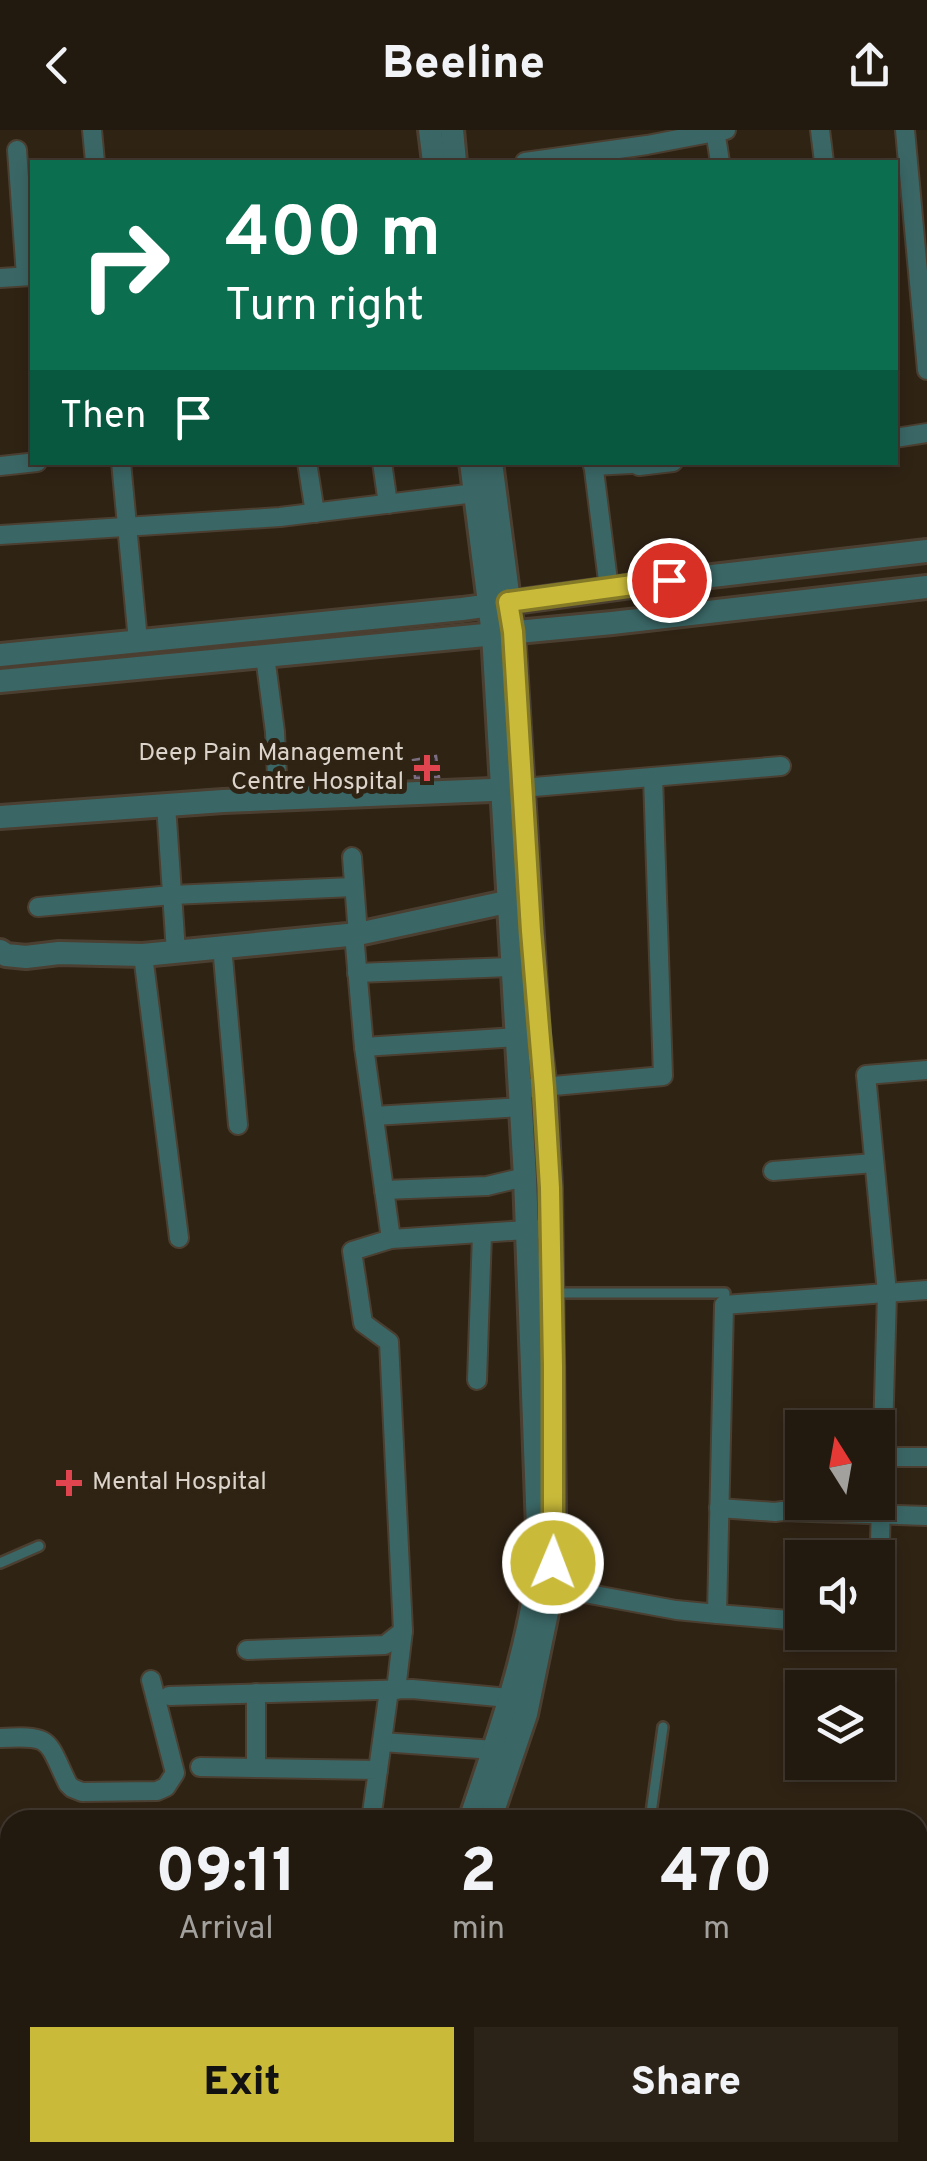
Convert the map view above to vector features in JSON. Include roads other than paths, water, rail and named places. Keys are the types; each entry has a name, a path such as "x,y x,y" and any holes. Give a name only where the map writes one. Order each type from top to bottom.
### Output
{"street":[{"path":"92,130 95,160"},
{"path":"430,130 434,160"},
{"path":"452,130 456,160"},
{"path":"715,130 720,160"},
{"path":"551,160 646,137 726,130"},
{"path":"820,130 824,160"},
{"path":"905,130 927,370"},
{"path":"0,278 29,276 17,150"},
{"path":"898,438 927,433"},
{"path":"0,466 30,463"},
{"path":"121,465 138,641"},
{"path":"307,465 315,513"},
{"path":"382,465 388,504"},
{"path":"471,465 503,633 539,1229 538,1530 544,1586 473,1810"},
{"path":"491,465 498,603"},
{"path":"593,465 609,588"},
{"path":"0,535 280,518 475,492"},
{"path":"0,655 462,609 927,551"},
{"path":"0,681 927,587"},
{"path":"265,656 275,732 278,799"},
{"path":"0,817 512,789 781,766"},
{"path":"374,1116 663,1076 653,777"},
{"path":"166,805 176,952"},
{"path":"352,857 364,1047 391,1239"},
{"path":"38,907 172,895 353,887"},
{"path":"0,951 26,957 59,953 143,956 356,934 519,899"},
{"path":"493,1810 526,1714 554,1513 552,1293 526,1177 529,1095 516,1036 513,967 519,899"},
{"path":"222,946 238,1126"},
{"path":"143,956 180,1238"},
{"path":"358,974 513,967"},
{"path":"364,1047 516,1036"},
{"path":"884,1410 887,1294 866,1075 926,1074"},
{"path":"773,1171 874,1163"},
{"path":"384,1190 487,1186 526,1177"},
{"path":"372,1810 404,1632 389,1342 363,1323 352,1251 391,1239 539,1229"},
{"path":"477,1380 482,1234"},
{"path":"717,1614 724,1305 927,1290"},
{"path":"895,1457 927,1457"},
{"path":"719,1508 785,1511"},
{"path":"895,1515 927,1516"},
{"path":"544,1586 676,1610 785,1620"},
{"path":"247,1650 385,1645 404,1632"},
{"path":"0,1738 43,1739 68,1784 82,1792 158,1792 175,1773 151,1680"},
{"path":"168,1696 412,1689 510,1698"},
{"path":"256,1694 256,1768"},
{"path":"382,1742 494,1750"},
{"path":"200,1767 378,1770"}],"lane":[{"path":"552,1293 725,1293 724,1305"},
{"path":"0,1562 39,1546"},
{"path":"652,1810 664,1727"}],"place":[{"name":"Deep Pain Management Centre Hospital","path":"427,768"},
{"name":"Mental Hospital","path":"69,1483"}]}
